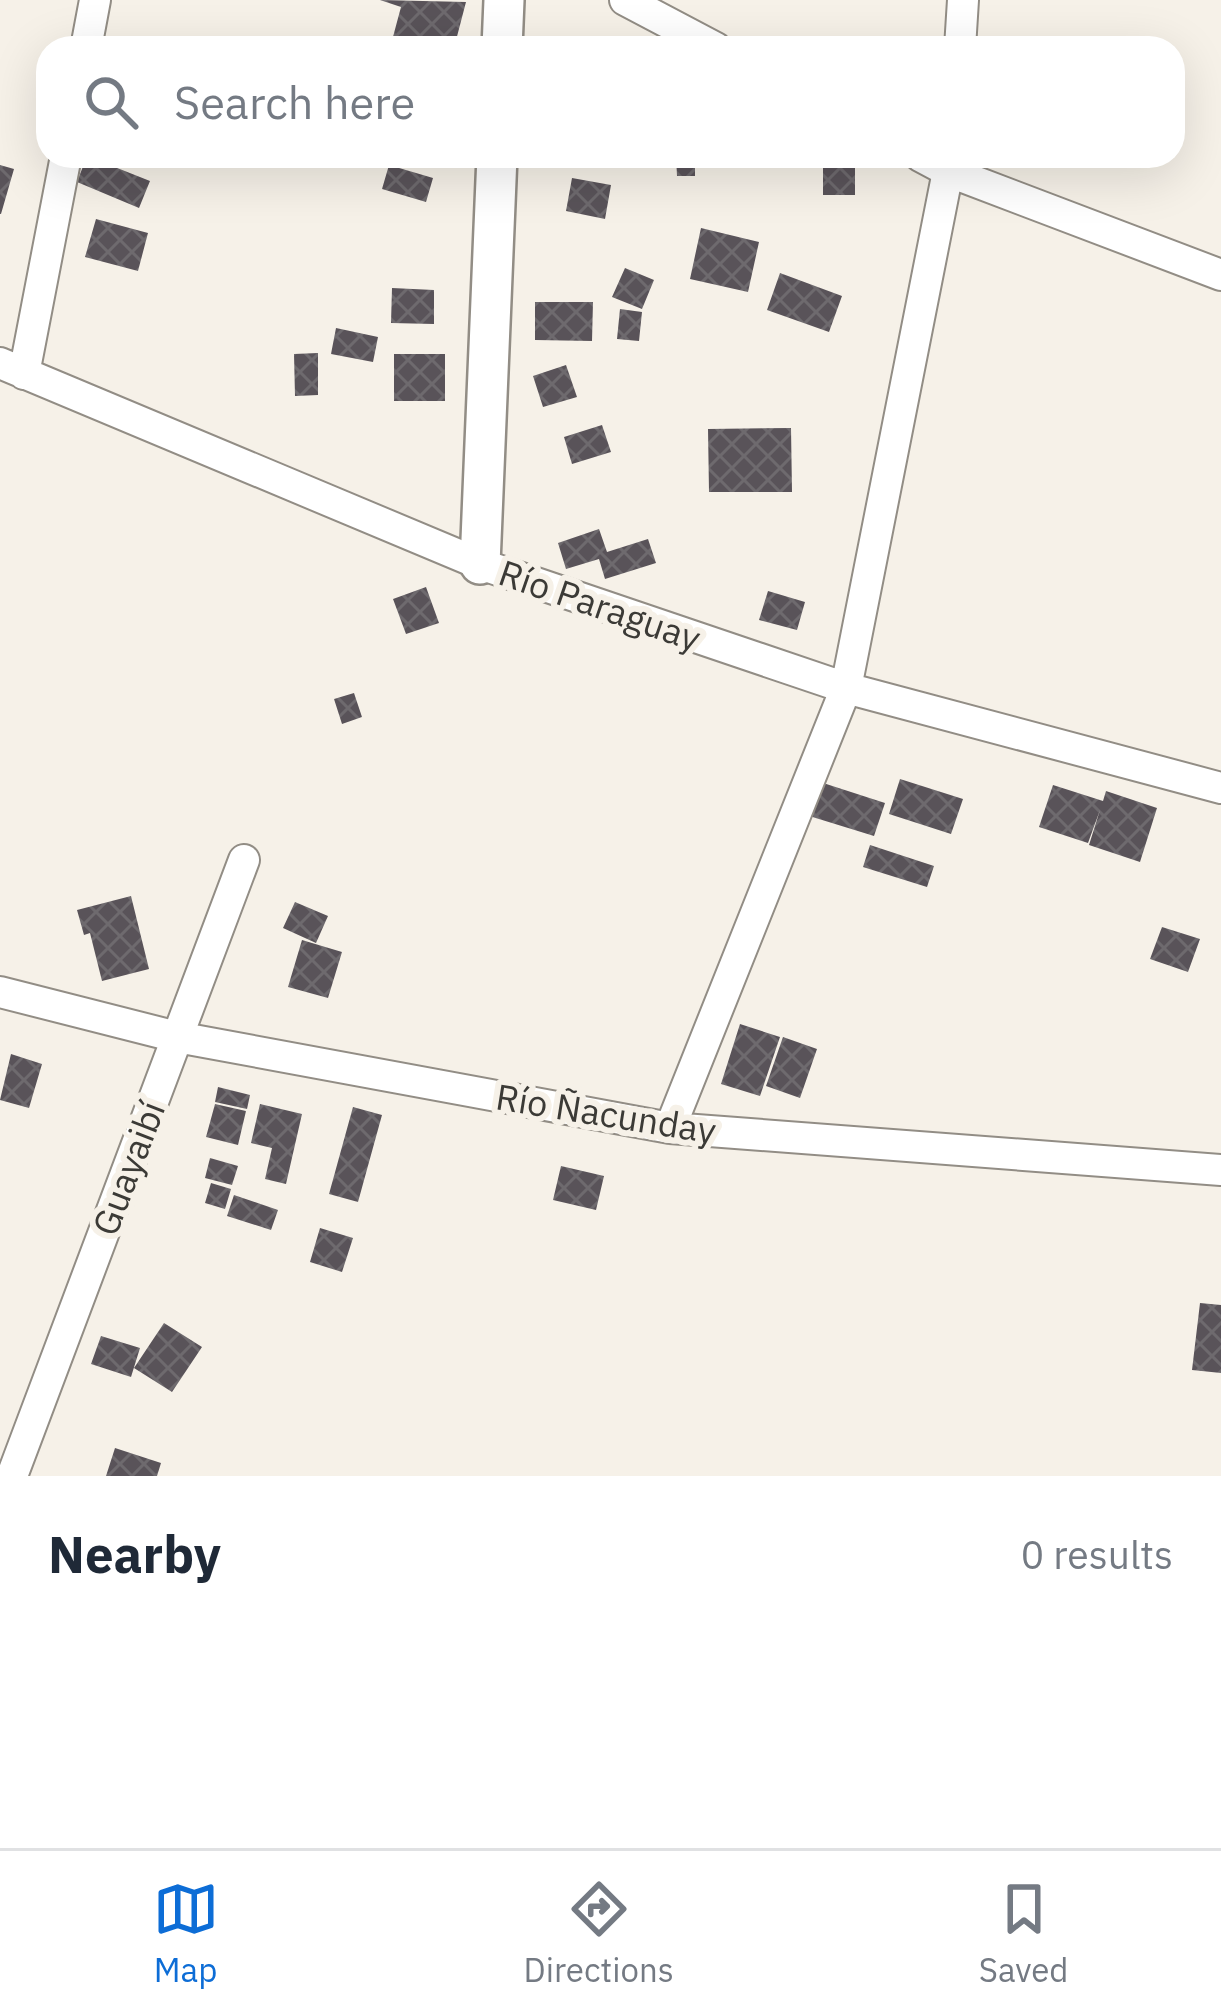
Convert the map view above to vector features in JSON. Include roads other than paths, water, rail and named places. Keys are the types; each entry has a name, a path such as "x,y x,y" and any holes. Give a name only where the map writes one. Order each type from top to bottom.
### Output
{"street":[{"path":"88,36 95,0"},
{"path":"502,36 504,0"},
{"path":"625,0 693,36"},
{"path":"961,36 963,0"},
{"path":"12,369 62,168"},
{"path":"480,564 496,168"},
{"path":"670,1128 846,688 949,168"},
{"path":"960,168 1221,275"},
{"name":"Río Paraguay","path":"12,369 480,564 846,688 1221,788"},
{"name":"Guayaibí","path":"11,1476 244,860"},
{"name":"Río Ñacunday","path":"0,992 178,1037 670,1128 1221,1170"}]}
